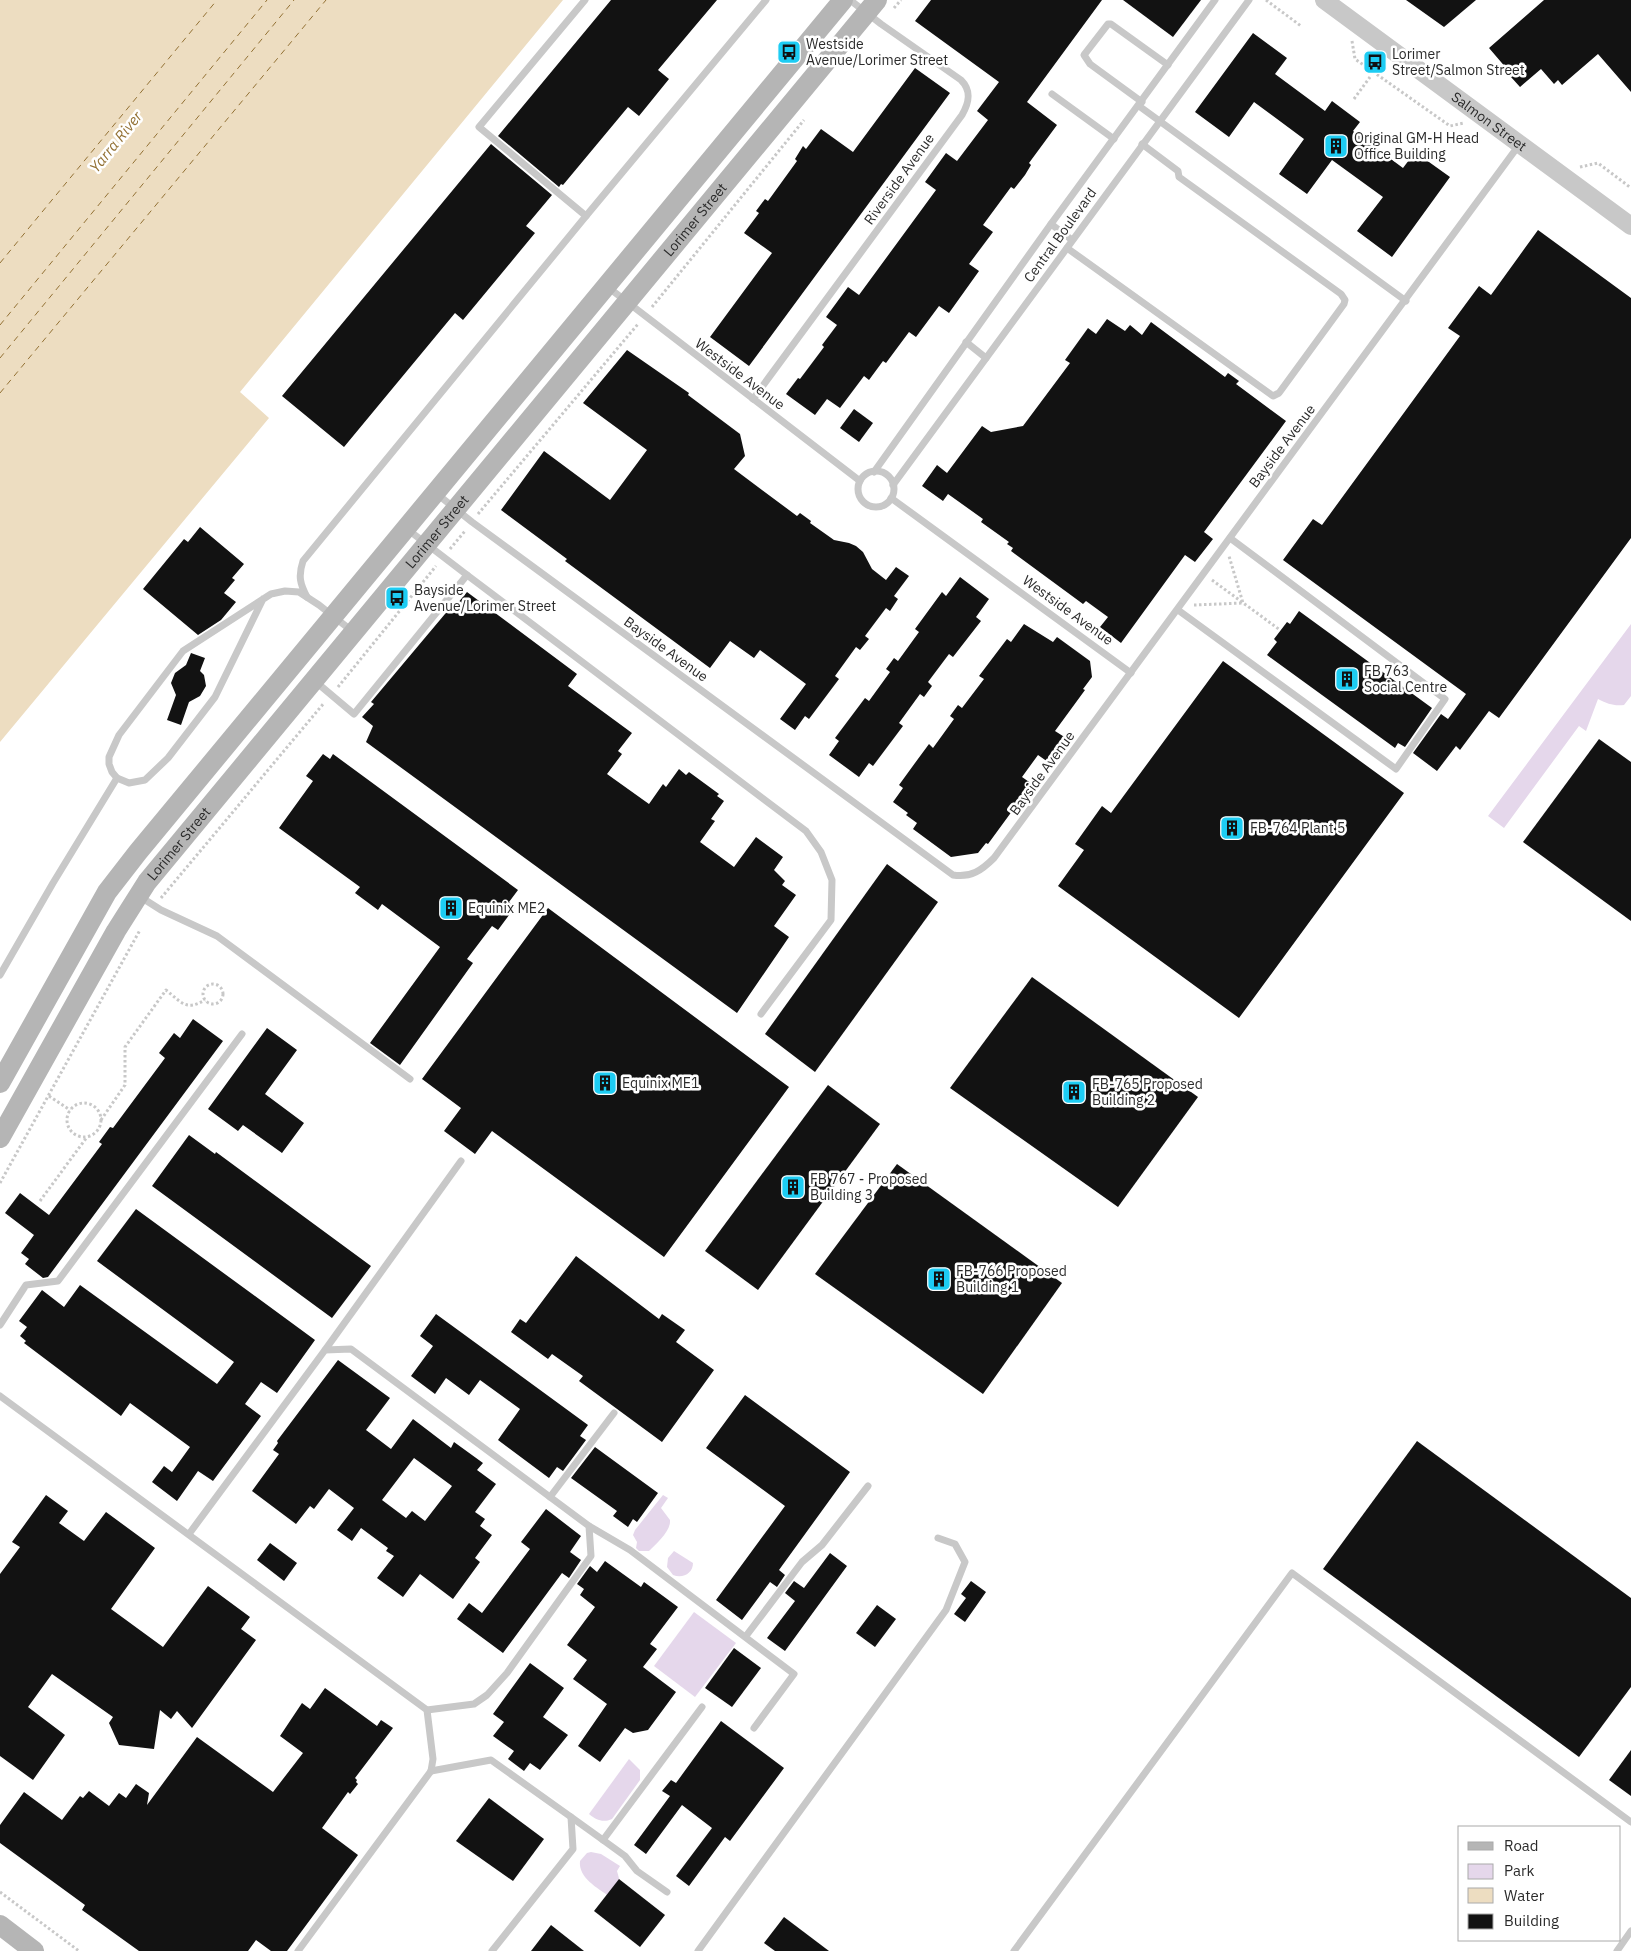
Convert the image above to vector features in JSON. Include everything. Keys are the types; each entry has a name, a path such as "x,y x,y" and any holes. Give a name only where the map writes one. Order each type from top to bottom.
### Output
{"main road":[{"name":"Lorimer Street","path":"0,1083 107,892 138,852 843,0"},
{"name":"Lorimer Street","path":"0,1138 137,895 627,302 875,13"},
{"path":"0,1088 22,1099"},
{"path":"0,1925 34,1951"}],"street":[{"name":"Salmon Street","path":"1324,0 1631,226"}],"lane":[{"path":"584,0 479,127 586,216"},
{"path":"308,597 300,582 299,573 302,561 766,0"},
{"name":"Riverside Avenue","path":"753,400 966,108 968,91 961,80 875,13 850,0"},
{"name":"Central Boulevard","path":"874,472 1051,224 1216,0"},
{"name":"Central Boulevard","path":"893,485 1249,0"},
{"path":"1168,65 1111,24 1108,24 1084,55 1090,64 1160,121 1406,301"},
{"path":"1052,94 1114,139"},
{"path":"1067,248 1273,396 1279,393 1344,304 1345,300 1341,294 1179,177 1178,171 1142,144"},
{"name":"Bayside Avenue","path":"435,492 472,522 953,875 963,877 972,875 983,869 994,858 1520,144"},
{"path":"1051,224 1072,240"},
{"name":"Westside Avenue","path":"606,286 860,481"},
{"path":"966,342 986,358"},
{"path":"868,473 884,473 893,485 891,498 882,506 870,506 860,499 858,487 860,481 868,473"},
{"name":"Westside Avenue","path":"891,498 1131,673"},
{"path":"405,528 806,831 821,852 832,880 831,920 761,1014"},
{"path":"1179,608 1396,769 1445,699 1228,541"},
{"path":"314,680 354,714 467,575"},
{"path":"263,599 215,697 168,758 145,780 129,783 117,778 109,764 112,748 119,735 178,658 184,651 263,599 271,594 284,591 299,592 354,632"},
{"path":"0,975 117,778"},
{"path":"137,895 216,936 410,1079"},
{"path":"0,1325 26,1285 58,1281 242,1034"},
{"path":"189,1534 461,1161"},
{"path":"325,1350 351,1349 589,1526 630,1550 794,1674 754,1728"},
{"path":"0,1396 427,1710 474,1704 487,1695 507,1673 591,1556 589,1526"},
{"path":"550,1497 614,1413"},
{"path":"746,1636 802,1562 822,1545 868,1486"},
{"path":"698,1951 946,1610 965,1562 955,1544 938,1538"},
{"path":"1014,1951 1292,1573 1631,1822"},
{"path":"603,1840 702,1706"},
{"path":"298,1951 431,1771 433,1759 427,1710"},
{"path":"431,1771 491,1760 603,1840 624,1856 637,1871 667,1892"},
{"path":"492,1951 572,1849 571,1817"},
{"path":"1616,1951 1631,1931"}],"path":[{"path":"875,13 900,0"},
{"path":"1266,0 1301,26"},
{"path":"1349,19 1355,60 1450,126 1484,118"},
{"path":"1354,99 1370,77"},
{"path":"0,1183 155,906 808,115"},
{"path":"1557,172 1598,163 1631,188"},
{"path":"1228,541 1243,603"},
{"path":"1204,574 1280,630"},
{"path":"1179,608 1243,603"},
{"path":"213,984 222,988 224,994 218,1003 211,1004 205,1000 204,991 207,986 213,984"},
{"path":"40,1200 88,1136 97,1130 101,1120 125,1085 125,1047 166,990 185,1005 195,1006 205,1000"},
{"path":"49,1096 70,1110"},
{"path":"88,1136 76,1135 71,1132 67,1121 70,1110 78,1103 89,1104 98,1110 101,1120"},
{"path":"0,1892 79,1951"}],"green space":[{"path":"1631,624 1631,696 1624,705 1611,704 1598,699 1586,731 1579,726 1504,828 1488,816"},
{"path":"663,1495 668,1498 661,1508 670,1520 670,1524 663,1537 649,1551 639,1551 636,1548 637,1542 633,1535 635,1530"},
{"path":"674,1551 693,1563 691,1570 684,1576 673,1575 667,1567 668,1558"},
{"path":"694,1612 736,1643 695,1697 654,1666"},
{"path":"629,1759 640,1770 640,1780 612,1819 603,1821 594,1818 589,1814"},
{"path":"587,1853 601,1854 620,1866 617,1871 620,1882 610,1897 590,1882 582,1873 580,1861"}],"water":[{"name":"Yarra River","path":"0,0 563,0 240,392 269,418 0,742"}],"building":[{"path":"611,0 717,0 658,70 669,79 639,116 628,107 563,185 561,184 559,187 498,136"},
{"path":"931,0 1102,0 1027,102 1057,125 1029,163 1031,165 1025,175 1014,189 1011,187 983,225 993,232 969,264 979,271 949,313 939,306 916,337 909,332 886,363 883,361 869,380 864,376 840,408 827,399 815,415 786,394 824,347 822,345 837,325 826,317 848,287 859,295 936,190 925,182 946,153 957,161 988,120 977,111 999,82 915,21"},
{"path":"1123,0 1201,0 1173,37"},
{"path":"1406,0 1476,0 1444,27"},
{"path":"1544,0 1631,0 1631,92 1598,54 1562,85 1558,80 1554,84 1541,69 1520,87 1489,48"},
{"name":"Original GM-H Head Office Building","path":"1253,33 1287,58 1275,74 1325,111 1332,101 1360,122 1353,131 1403,168 1415,152 1450,177 1392,257 1357,231 1383,197 1332,160 1307,194 1279,174 1304,139 1254,102 1229,137 1195,112"},
{"path":"915,68 950,93 749,366 710,337 772,253 744,233 759,213 756,211 765,199 768,201 797,161 795,159 803,146 806,149 821,129 853,152"},
{"path":"491,144 552,195 526,226 535,233 463,320 455,313 344,447 282,396"},
{"path":"1538,230 1631,298 1631,538 1499,718 1489,711 1460,750 1456,746 1437,771 1413,753 1441,714 1448,719 1466,694 1283,560 1313,519 1322,525 1460,336 1448,328 1479,286 1491,295"},
{"path":"1107,319 1125,331 1130,325 1142,335 1151,322 1225,377 1228,373 1239,381 1236,384 1286,421 1204,532 1213,539 1195,562 1185,555 1121,643 1100,627 1108,617 1086,601 1083,604 1011,551 1013,548 1007,544 1009,542 981,522 983,519 948,494 943,501 922,486 937,465 947,473 982,426 991,432 1023,426 1070,363 1065,360 1088,328 1096,334"},
{"path":"627,350 689,393 688,395 740,434 745,456 734,469 797,516 800,513 811,521 810,523 834,540 856,546 863,552 872,569 886,580 896,567 909,576 894,596 898,599 890,611 886,608 865,636 869,639 860,650 856,647 835,676 839,679 809,719 805,716 795,730 780,719 806,684 760,650 754,658 730,641 710,668 565,561 567,559 501,510 544,451 610,500 647,450 583,403"},
{"path":"854,409 873,423 859,442 840,428"},
{"path":"200,527 244,564 232,578 235,580 224,593 236,602 221,620 198,635 143,589 184,539 188,542"},
{"path":"960,577 989,599 976,617 981,621 953,657 949,654 928,682 932,686 924,697 920,694 899,723 903,726 873,766 869,763 859,777 829,755 839,741 835,738 865,698 869,701 890,672 886,669 894,658 898,661 919,632 915,629 942,592 946,596"},
{"path":"467,592 577,674 568,686 632,733 618,751 622,754 607,774 649,804 663,784 666,787 679,769 686,775 689,772 719,794 717,796 724,801 711,819 715,821 700,842 734,867 756,837 783,857 774,870 785,881 782,885 796,895 774,926 789,937 737,1013 366,742 373,726 362,717 374,704 371,702 450,608 452,610"},
{"name":"FB 763 Social Centre","path":"1299,611 1432,708 1405,747 1398,743 1395,748 1267,655 1277,642 1274,639 1287,622 1290,624"},
{"path":"1024,624 1053,642 1057,637 1090,661 1092,677 1083,689 1085,690 1055,731 1066,738 1048,762 1038,755 1022,777 1032,784 988,844 986,843 978,853 951,857 913,829 917,823 906,815 908,813 893,802 903,788 899,785 929,744 933,748 954,719 950,716 958,705 962,708 984,679 979,676 1007,639 1011,642"},
{"path":"191,653 205,658 200,671 204,675 206,686 200,696 189,702 181,725 167,720 176,695 171,683 175,673 186,665"},
{"name":"FB-764 Plant 5","path":"1223,661 1404,793 1239,1018 1058,886 1084,850 1075,844 1102,806 1111,813"},
{"path":"1599,739 1631,762 1631,921 1523,842"},
{"name":"Equinix ME2","path":"323,754 330,759 333,754 518,890 509,902 515,907 498,930 492,926 467,959 473,963 400,1065 370,1043 440,947 382,904 378,910 355,893 360,887 279,828 313,781 306,776"},
{"path":"887,864 938,902 815,1072 765,1034"},
{"name":"Equinix ME1","path":"548,908 789,1087 664,1257 492,1131 475,1154 444,1131 461,1108 422,1079"},
{"name":"FB-765 Proposed Building 2","path":"1032,977 1198,1097 1118,1207 950,1088"},
{"path":"193,1019 223,1041 48,1277 43,1278 25,1264 29,1259 21,1253 34,1235 5,1213 20,1193 49,1215 102,1144 99,1142 110,1127 113,1128 165,1058 159,1053 174,1033 180,1038"},
{"path":"267,1028 297,1050 265,1094 304,1123 282,1153 243,1125 238,1131 208,1109"},
{"name":"FB 767 - Proposed Building 3","path":"828,1085 880,1124 758,1290 705,1251"},
{"path":"189,1135 215,1154 216,1152 371,1266 332,1318 152,1186"},
{"name":"FB-766 Proposed Building 1","path":"897,1164 1062,1283 983,1394 815,1274"},
{"path":"136,1209 315,1340 277,1393 261,1382 245,1404 261,1416 213,1481 198,1471 177,1501 152,1482 164,1466 172,1472 190,1447 130,1403 121,1416 24,1343 26,1341 20,1336 27,1327 19,1321 42,1290 64,1307 80,1285 217,1384 234,1362 97,1261"},
{"path":"576,1256 659,1319 662,1314 685,1330 676,1342 714,1370 662,1442 579,1381 583,1376 552,1354 548,1359 511,1332 520,1319 526,1323"},
{"path":"436,1314 588,1425 580,1436 586,1440 563,1471 557,1467 549,1478 498,1440 520,1409 480,1380 469,1395 446,1378 435,1394 411,1376 433,1346 420,1336"},
{"path":"338,1360 390,1398 366,1430 391,1449 413,1419 451,1448 454,1442 483,1463 477,1470 496,1484 475,1512 485,1519 480,1526 492,1535 475,1558 480,1562 453,1599 420,1574 403,1597 377,1578 394,1556 386,1551 388,1548 361,1528 352,1541 337,1530 354,1508 329,1489 314,1509 310,1506 296,1524 252,1491 279,1454 273,1450 278,1443 277,1441","holes":["414,1458 452,1486 425,1521 412,1511 406,1518 382,1500"]},
{"path":"745,1395 850,1472 779,1570 785,1575 777,1587 770,1582 742,1620 716,1600 785,1506 706,1448"},
{"path":"1417,1441 1631,1598 1631,1687 1579,1757 1323,1569"},
{"path":"595,1447 658,1493 637,1522 633,1519 628,1527 613,1516 617,1511 571,1478"},
{"path":"46,1495 68,1511 59,1523 84,1541 106,1512 155,1548 111,1609 163,1647 208,1586 250,1617 241,1629 256,1640 192,1728 177,1711 171,1719 160,1710 154,1749 119,1745 109,1723 113,1717 52,1674 28,1707 65,1735 33,1780 0,1756 0,1574 20,1547 12,1542"},
{"path":"546,1509 581,1536 570,1552 581,1560 569,1578 562,1573 503,1653 457,1619 469,1603 482,1613 530,1549 521,1542"},
{"path":"270,1543 297,1563 284,1581 257,1560"},
{"path":"830,1553 847,1566 785,1651 767,1638 795,1601 785,1593 794,1581 804,1588"},
{"path":"605,1561 641,1587 644,1582 678,1607 650,1644 657,1649 643,1667 676,1692 648,1730 633,1733 625,1728 600,1762 578,1746 607,1704 573,1679 587,1660 567,1645 595,1607 580,1595 584,1589 577,1584 590,1566 597,1572"},
{"path":"971,1581 986,1592 965,1622 954,1614 966,1598 961,1594"},
{"path":"877,1605 896,1619 875,1647 856,1633"},
{"path":"734,1648 761,1668 732,1707 705,1688"},
{"path":"530,1663 564,1688 543,1717 568,1735 540,1770 530,1763 524,1771 508,1759 514,1751 493,1736 504,1722 493,1714"},
{"path":"325,1688 377,1726 381,1720 393,1728 355,1778 358,1784 350,1794 348,1792 322,1828 358,1855 287,1951 271,1951 256,1940 248,1951 139,1951 82,1910 85,1905 0,1843 0,1825 24,1792 62,1820 80,1796 83,1798 89,1791 109,1806 119,1793 126,1798 136,1784 149,1793 147,1805 197,1737 273,1792 303,1753 280,1736 302,1703 310,1709"},
{"path":"721,1721 784,1768 730,1841 725,1837 689,1886 676,1876 712,1828 682,1805 646,1854 634,1845 670,1796 662,1791 671,1780 676,1783"},
{"path":"1631,1750 1631,1796 1609,1780"},
{"path":"489,1798 544,1839 513,1881 456,1841"},
{"path":"619,1879 665,1915 640,1947 594,1911"},
{"path":"784,1917 829,1951 775,1951 764,1943"},
{"path":"551,1925 584,1951 531,1951"}],"ferry route":[{"path":"0,263 217,0"},
{"path":"0,325 267,0"},
{"path":"0,358 294,0"},
{"path":"0,393 326,0"}],"place":[{"name":"Westside Avenue/Lorimer Street","path":"789,52"},
{"name":"Lorimer Street/Salmon Street","path":"1375,62"},
{"name":"Original GM-H Head Office Building","path":"1336,146"},
{"name":"Bayside Avenue/Lorimer Street","path":"397,598"},
{"name":"FB 763 Social Centre","path":"1347,679"},
{"name":"FB-764 Plant 5","path":"1232,828"},
{"name":"Equinix ME2","path":"451,908"},
{"name":"Equinix ME1","path":"605,1083"},
{"name":"FB-765 Proposed Building 2","path":"1074,1092"},
{"name":"FB 767 - Proposed Building 3","path":"793,1187"},
{"name":"FB-766 Proposed Building 1","path":"939,1279"}]}
